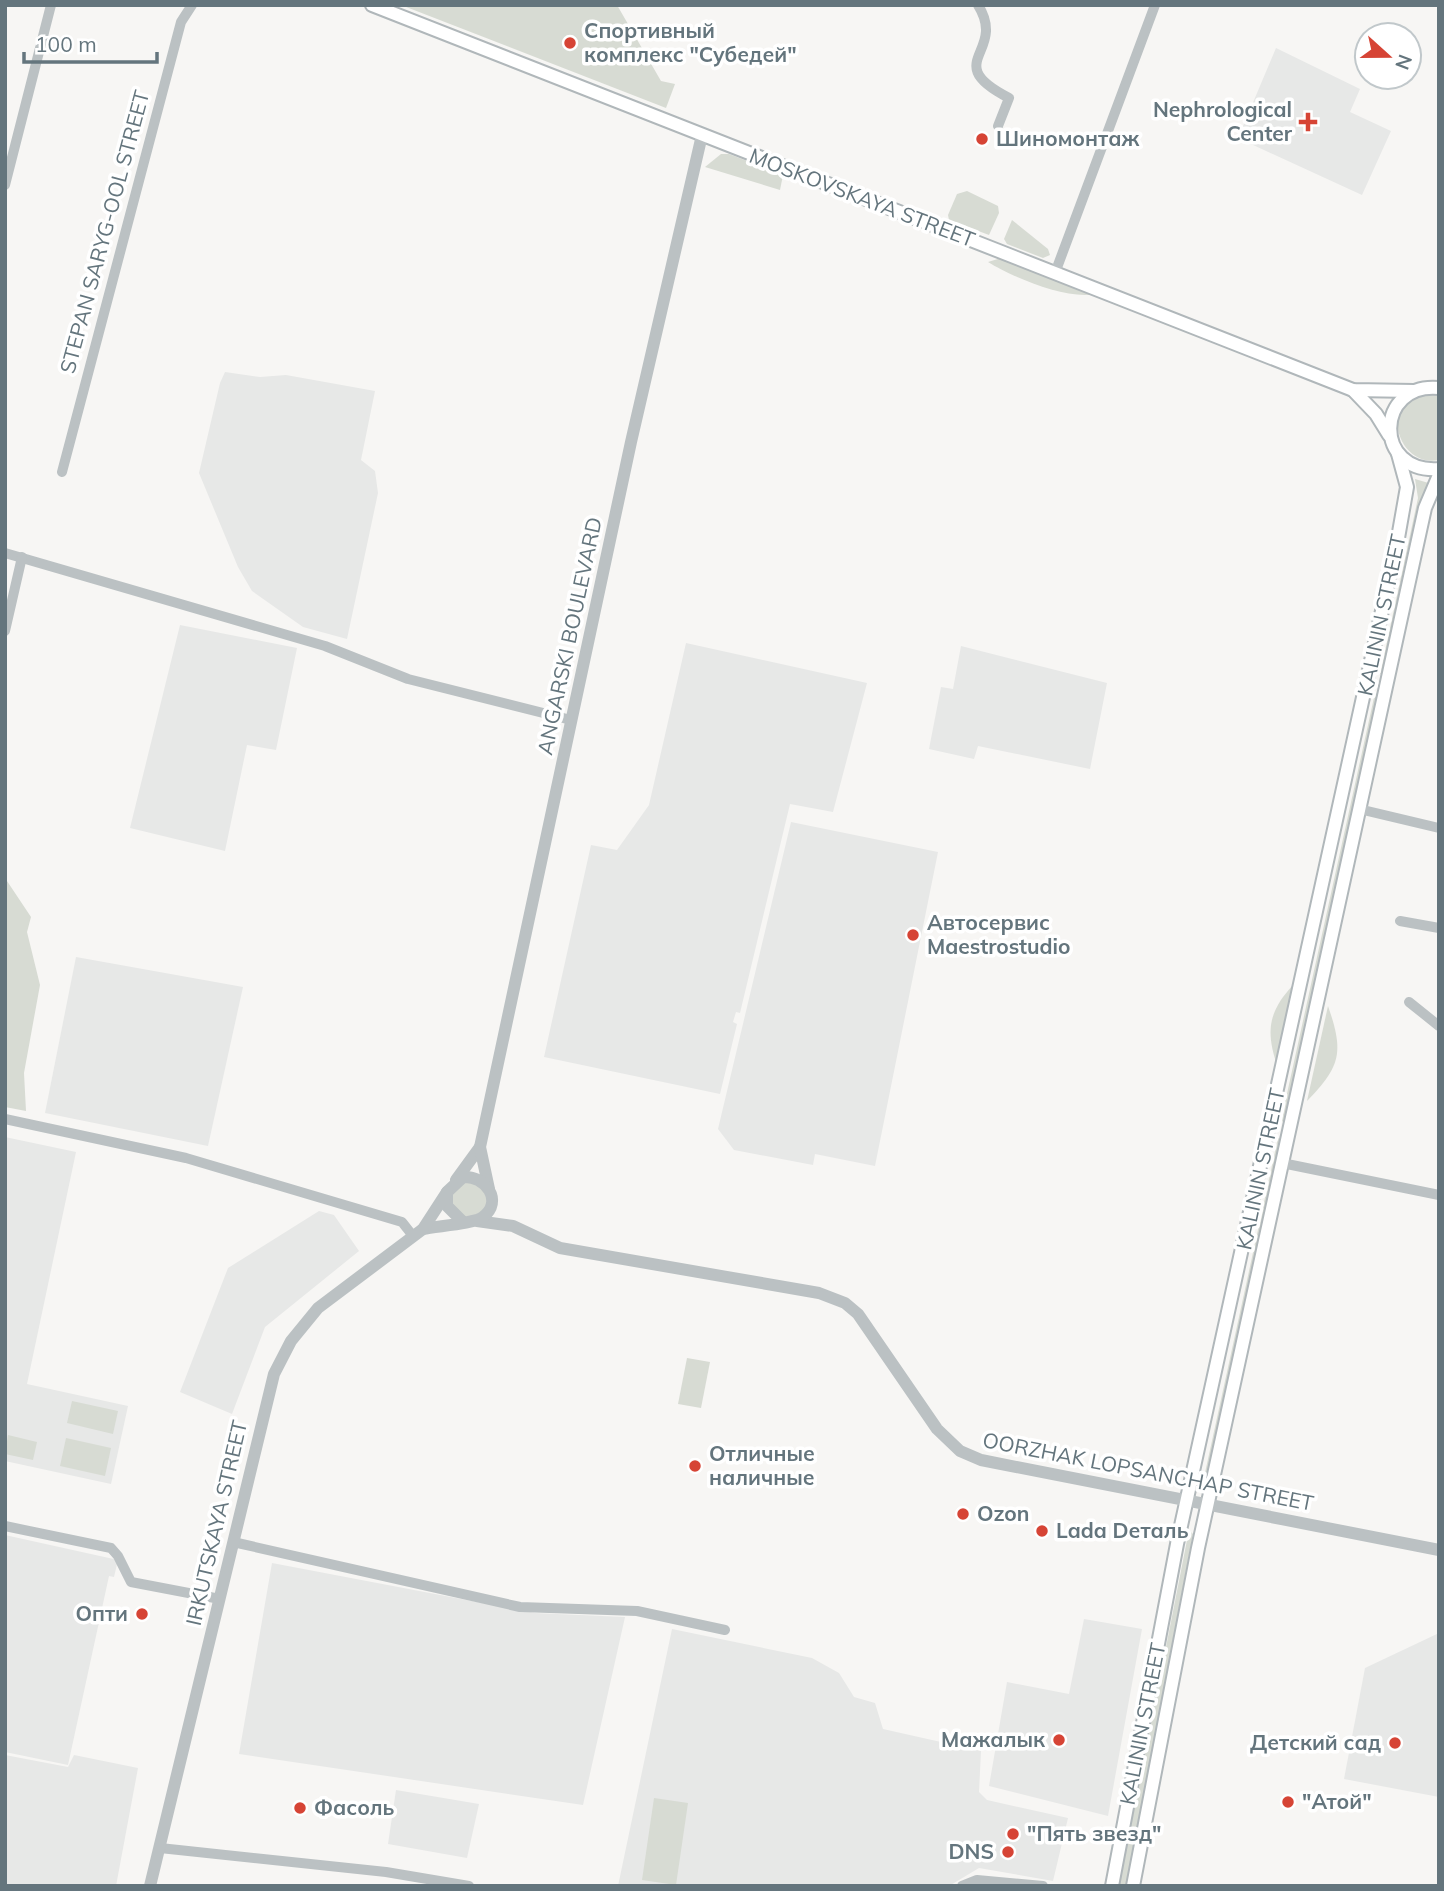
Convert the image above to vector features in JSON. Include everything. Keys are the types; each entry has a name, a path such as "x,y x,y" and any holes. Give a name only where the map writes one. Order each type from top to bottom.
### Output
{"main road":[{"name":"MOSKOVSKAYA STREET","path":"372,5 1353,390 1439,388"},
{"path":"1391,438 1394,410 1416,390 1439,380"},
{"name":"MOSKOVSKAYA STREET","path":"1353,390 1376,414 1391,438"},
{"name":"KALININ STREET","path":"1112,1886 1187,1501 1405,505 1407,487 1391,438"},
{"path":"1398,454 1417,467 1439,468"},
{"name":"KALININ STREET","path":"1133,1886 1207,1505 1425,509 1439,475"},
{"path":"1369,676 1388,680"},
{"path":"1272,1120 1290,1125"}],"street":[{"path":"5,185 51,5"},
{"name":"STEPAN SARYG-OOL STREET","path":"62,472 181,22 192,5"},
{"path":"978,5 988,33 974,64 976,72 979,79 1009,99 998,126"},
{"path":"1055,273 1155,5"},
{"name":"ANGARSKI BOULEVARD","path":"456,1180 480,1147 692,166 702,135"},
{"path":"5,552 325,646 408,679 572,720"},
{"path":"5,631 22,557"},
{"path":"1359,810 1439,828"},
{"path":"1400,921 1439,928"},
{"path":"1409,1002 1439,1026"},
{"path":"5,1119 205,1163 270,1185 402,1222 418,1232"},
{"name":"ANGARSKI BOULEVARD","path":"480,1147 490,1193"},
{"path":"1282,1163 1439,1195"},
{"path":"471,1176 478,1178 490,1193 488,1211 477,1221 462,1222 450,1213 447,1192 456,1180 471,1176"},
{"name":"IRKUTSKAYA STREET","path":"150,1886 267,1396 285,1351 318,1308 418,1232 447,1192"},
{"name":"OORZHAK LOPSANCHAP STREET","path":"490,1193 513,1226"},
{"name":"OORZHAK LOPSANCHAP STREET","path":"477,1221 513,1226 560,1248 831,1297 856,1312 937,1429 960,1451 991,1463 1439,1550"},
{"name":"IRKUTSKAYA STREET","path":"418,1232 462,1222"},
{"path":"5,1526 107,1546 116,1551 131,1582 220,1599"},
{"path":"233,1542 520,1607 637,1611 725,1630"},
{"path":"160,1848 386,1872 468,1886"},
{"path":"962,1886 976,1880 1043,1886"}],"shaded area":[{"name":"Спортивный комплекс \"Субедей\"","path":"401,5 617,5 661,81 675,84 666,108"},
{"name":"Nephrological Center","path":"1276,48 1353,86 1353,91 1359,91 1350,112 1391,131 1362,195 1238,138"},
{"path":"721,154 729,154 783,175 780,190 705,167"},
{"path":"967,191 998,206 999,213 989,235 949,220 948,215 957,194"},
{"path":"1012,220 1048,249 1050,255 1043,258 1007,244 1004,239"},
{"path":"1001,258 1095,294 1070,294 1055,290 1025,280 988,262"},
{"path":"225,372 260,377 286,375 375,391 361,460 375,471 378,493 347,639 303,627 252,591 238,567 199,473"},
{"path":"1439,393 1439,460 1426,460 1414,455 1406,447 1400,436 1399,413 1406,403 1417,396"},
{"path":"1415,479 1432,484 1385,675 1380,674 1418,498"},
{"path":"180,625 297,648 276,750 247,745 225,851 130,828"},
{"path":"686,643 867,683 833,812 790,804 740,1013 736,1012 733,1022 737,1024 720,1094 544,1057 591,845 617,850 649,805"},
{"path":"961,646 1107,683 1090,769 978,746 974,759 929,749 941,687 953,689"},
{"path":"1375,693 1381,695 1288,1123 1281,1121"},
{"path":"791,822 938,852 875,1166 815,1154 813,1165 734,1150 718,1129"},
{"path":"5,878 31,917 27,932 40,985 24,1073 26,1111 5,1107"},
{"path":"76,957 243,987 208,1146 45,1113"},
{"path":"1295,983 1278,1068 1271,1043 1274,1012"},
{"path":"1328,1006 1336,1035 1336,1058 1327,1078 1307,1101"},
{"path":"5,1137 76,1152 27,1384 128,1406 111,1484 5,1461"},
{"path":"1278,1138 1283,1140 1209,1484 1203,1482"},
{"path":"461,1182 479,1183 488,1200 483,1212 467,1218 452,1208 452,1190"},
{"path":"319,1211 334,1215 359,1251 265,1327 232,1414 180,1392 228,1268"},
{"path":"687,1358 710,1362 701,1408 678,1404"},
{"path":"72,1401 118,1411 113,1434 67,1423"},
{"path":"8,1435 37,1442 33,1460 5,1454"},
{"path":"66,1438 111,1448 105,1476 60,1466"},
{"path":"1189,1530 1193,1534 1126,1886 1119,1886"},
{"path":"5,1535 118,1560 114,1577 109,1576 68,1765 5,1752"},
{"path":"272,1563 535,1613 625,1617 583,1805 239,1754"},
{"name":"Мажалык","path":"1084,1619 1142,1629 1108,1816 989,1786 1007,1682 1069,1694"},
{"path":"672,1629 812,1658 839,1673 854,1697 875,1703 883,1729 981,1751 979,1792 987,1800 1068,1818 1053,1881 979,1868 949,1886 618,1886"},
{"name":"Детский сад","path":"1439,1633 1439,1797 1344,1779 1365,1668"},
{"path":"5,1755 68,1767 74,1755 138,1768 116,1886 5,1886"},
{"path":"396,1790 479,1804 467,1858 388,1844"},
{"path":"654,1798 688,1803 676,1885 642,1880"}],"place":[{"name":"Спортивный комплекс \"Субедей\"","path":"570,43"},
{"name":"Nephrological Center","path":"1308,122"},
{"name":"Шиномонтаж","path":"982,139"},
{"name":"Автосервис Maestrostudio","path":"913,935"},
{"name":"Отличные наличные","path":"695,1466"},
{"name":"Ozon","path":"963,1514"},
{"name":"Lada Dеталь","path":"1042,1531"},
{"name":"Опти","path":"142,1614"},
{"name":"Мажалык","path":"1059,1740"},
{"name":"Детский сад","path":"1395,1743"},
{"name":"\"Атой\"","path":"1288,1802"},
{"name":"Фасоль","path":"300,1808"},
{"name":"\"Пять звезд\"","path":"1013,1834"},
{"name":"DNS","path":"1008,1852"}]}
